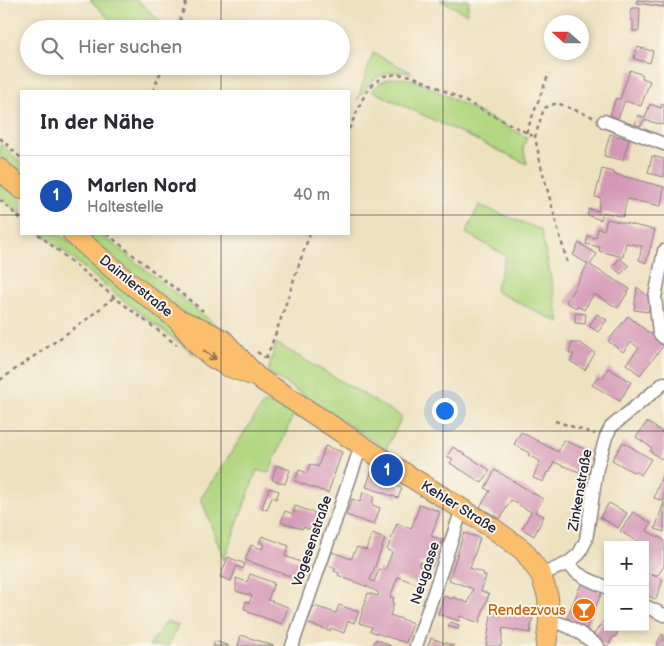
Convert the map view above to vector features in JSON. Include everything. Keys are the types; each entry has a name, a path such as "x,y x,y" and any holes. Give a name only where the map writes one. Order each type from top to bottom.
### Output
{"main road":[{"path":"0,169 20,188"},
{"name":"Daimlerstraße","path":"73,235 126,280 177,319 200,348 234,369 257,377"},
{"name":"Kehler Straße","path":"257,377 510,539 524,551 541,575 548,596 550,622 546,646"}],"street":[{"path":"604,121 664,144"},
{"path":"664,251 655,297 660,333 664,338"},
{"name":"Zinkenstraße","path":"541,575 568,563 579,554 586,540 597,468 606,437 612,427 664,383"},
{"name":"Vogesenstraße","path":"292,646 362,446"},
{"name":"Neugasse","path":"416,646 462,509"},
{"path":"568,563 572,570 604,586"},
{"path":"649,608 664,615"},
{"path":"550,622 559,622 570,627 598,646"}],"path":[{"path":"180,20 187,0"},
{"path":"526,132 549,72"},
{"path":"350,127 365,94 374,83 384,76 397,74 412,76 439,88 534,137"},
{"path":"153,90 159,75"},
{"path":"567,262 534,137 544,108 557,103 604,121"},
{"path":"0,138 20,157"},
{"path":"0,200 20,218"},
{"path":"39,235 114,297 178,346"},
{"path":"108,235 208,315"},
{"path":"266,358 310,235"},
{"path":"0,380 86,320 114,297"},
{"path":"555,421 606,437"}],"green space":[{"path":"90,0 137,0 159,20 111,20"},
{"path":"440,0 469,0 467,14"},
{"path":"373,53 413,73 393,72 379,76 368,86 357,101"},
{"path":"390,79 410,79 427,86 527,137 523,148 527,164 372,91 378,85"},
{"path":"0,143 20,162 20,177 0,159"},
{"path":"0,180 20,199 20,214 0,196"},
{"path":"479,205 541,230 560,323 495,291 506,256 466,233"},
{"path":"44,235 60,235 182,332 194,354 114,293"},
{"path":"85,235 101,235 221,329 187,316"},
{"path":"276,343 402,417 386,449 268,372"},
{"path":"264,403 281,406 294,413 269,473 257,470 224,560 201,498"},
{"path":"166,621 178,625 168,646 149,646"}],"building":[{"path":"637,0 664,3 664,7 636,3"},
{"path":"631,8 640,8 639,31 633,31"},
{"path":"637,47 653,51 650,63 634,59"},
{"path":"630,70 643,75 642,78 650,81 641,106 625,101 618,118 610,115 616,98 620,99"},
{"path":"650,104 661,108 662,104 664,105 664,125 644,120 641,126 635,124 638,115 645,118"},
{"path":"610,134 629,139 623,160 604,156"},
{"path":"652,156 664,159 664,177 648,173"},
{"path":"602,169 664,187 661,206 627,199 623,217 603,212 601,220 587,215 589,209 598,211 601,198 595,197"},
{"path":"607,219 655,230 646,263 639,260 642,246 626,243 623,257 599,251 600,247 586,244 588,236 596,238 598,228 604,230"},
{"path":"579,243 597,254 590,265 630,289 618,308 594,294 584,310 566,302 588,264 573,255"},
{"path":"620,258 629,266 621,274 613,267"},
{"path":"637,287 651,299 648,312 634,310"},
{"path":"575,313 586,314 585,324 575,323"},
{"path":"597,314 607,320 598,332 589,326"},
{"path":"628,316 664,345 640,375 626,364 639,348 631,342 623,352 608,341"},
{"path":"572,343 580,343 595,353 585,370 570,361 574,355 569,353"},
{"path":"608,368 631,382 620,401 592,385 598,376 602,379"},
{"path":"647,422 664,433 664,455 661,459 650,451 652,448 636,437"},
{"path":"521,432 558,452 563,440 589,451 579,472 554,462 543,482 533,478 540,461 528,455 529,453 514,444"},
{"path":"623,442 651,459 641,475 612,460"},
{"path":"325,446 342,452 328,493 295,481 299,470 307,473 310,464 318,467"},
{"path":"453,447 490,470 482,483 450,463 453,459 447,456"},
{"path":"276,465 290,470 285,484 272,480"},
{"path":"372,470 398,480 396,486 402,488 398,498 366,487"},
{"path":"495,470 543,499 535,512 544,516 534,536 522,529 531,512 511,500 500,519 480,507 490,491 485,488"},
{"path":"664,470 664,501 654,498"},
{"path":"269,488 279,491 276,499 272,497 267,510 262,508"},
{"path":"363,492 374,496 372,505 380,508 374,525 346,515 352,499 360,502"},
{"path":"664,502 664,532 655,529"},
{"path":"609,503 627,513 618,528 600,517"},
{"path":"420,504 440,512 431,536 442,540 432,567 420,562 419,566 429,569 423,586 398,577 390,597 394,598 392,603 394,604 390,615 413,623 406,643 370,631 372,627 359,623 368,593 378,596 379,593 338,575 339,573 334,571 335,568 327,565 332,552 351,559 357,547 366,550 372,534 385,539 370,580 374,582 379,569 385,571 392,552 387,550 397,523 411,529"},
{"path":"295,506 320,515 315,531 281,522 285,511 293,514"},
{"path":"633,512 651,523 647,531 664,540 664,566 658,575 652,574 663,580 656,599 649,596 649,541 636,541 620,531"},
{"path":"464,533 480,538 470,568 484,573 483,575 486,576 481,591 489,594 479,623 460,616 459,621 438,614 444,596 452,599 453,597 468,603 473,589 449,580"},
{"path":"262,536 289,546 285,556 303,563 298,579 245,560 251,545 262,549 264,544 259,542"},
{"path":"228,557 245,564 243,569 237,566 231,581 220,577"},
{"path":"250,574 274,583 268,600 288,607 282,624 244,609 246,601 249,603 252,596 236,591 236,578 247,582"},
{"path":"582,582 602,592 585,631 567,617"},
{"path":"339,605 359,612 354,623 348,621 344,633 331,628 330,631 307,623 314,606 336,613"},
{"path":"492,609 533,615 530,633 503,628 501,646 486,646"},
{"path":"604,620 604,631 619,631 608,646 592,637"},
{"path":"450,622 459,625 458,629 448,626"},
{"path":"662,634 664,636 664,646 656,646"},
{"path":"241,635 274,646 238,646"},
{"path":"431,638 454,646 428,646"},
{"path":"376,639 391,646 373,645"},
{"path":"215,641 229,646 213,646"}],"place":[{"name":"Marlen Nord","path":"387,470"},
{"name":"Rendezvous","path":"584,610"}]}
